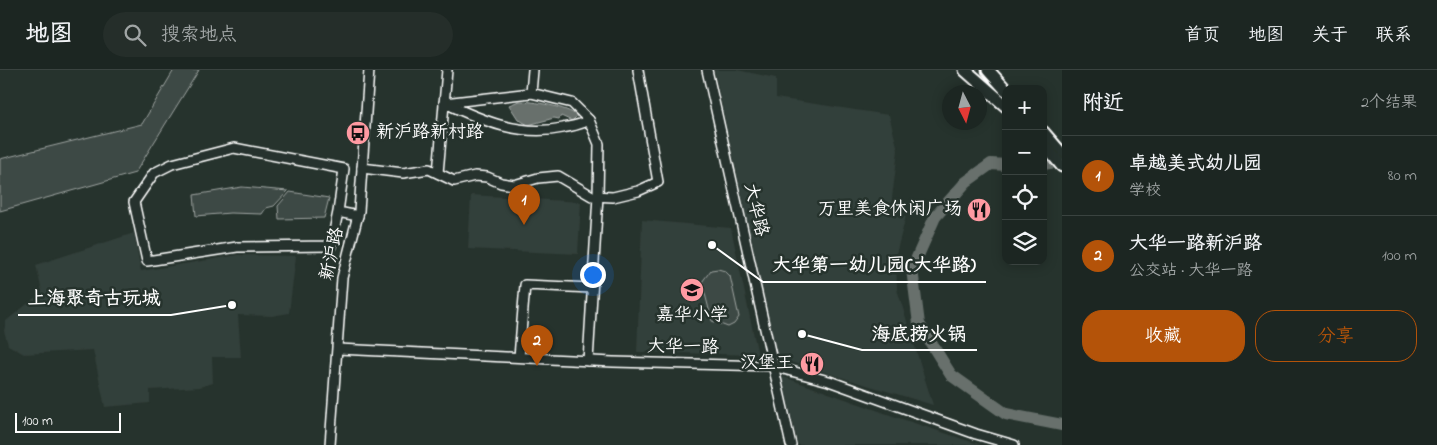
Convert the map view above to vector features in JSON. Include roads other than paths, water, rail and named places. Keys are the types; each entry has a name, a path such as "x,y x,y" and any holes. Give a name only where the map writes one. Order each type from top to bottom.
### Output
{"main road":[{"path":"965,70 1002,102"},
{"path":"988,70 1002,86"},
{"path":"1047,140 1062,154"},
{"path":"1047,141 1062,166"}],"street":[{"name":"新沪路","path":"330,445 342,278 358,216 369,70"},
{"path":"438,173 447,70"},
{"path":"531,93 533,70"},
{"path":"362,168 403,173 429,168 454,181 475,176 488,177 501,183 514,185 538,178 558,176 572,182 582,192 598,196 613,197 638,191 658,182 638,70"},
{"name":"大华路","path":"707,70 791,445"},
{"path":"444,103 531,93 572,103 589,120 599,144 598,196 588,361"},
{"path":"444,103 480,120 531,131 557,129 583,124 589,120"},
{"path":"234,148 344,169 338,212 331,246 237,247 147,260 134,202 154,174 172,164 234,148"},
{"path":"338,212 358,216"},
{"path":"519,357 524,285 592,288"},
{"name":"大华一路","path":"338,349 588,361 772,366 829,381 976,434 1014,445"}],"waterway":[{"path":"1047,163 1062,161"},
{"path":"1002,165 991,164 966,182 935,217 912,269 919,324 951,375 1006,414 1062,425"}],"place":[{"name":"新沪路新村路","path":"358,133"},
{"name":"万里美食休闲广场","path":"979,210"},
{"name":"卓越美式幼儿园","path":"524,225"},
{"name":"大华第一幼儿园(大华路)","path":"712,245"},
{"name":"嘉华小学","path":"692,290"},
{"name":"上海聚奇古玩城","path":"232,305"},
{"name":"海底捞火锅","path":"802,334"},
{"name":"汉堡王","path":"812,364"},
{"name":"大华一路新沪路","path":"537,366"}]}
